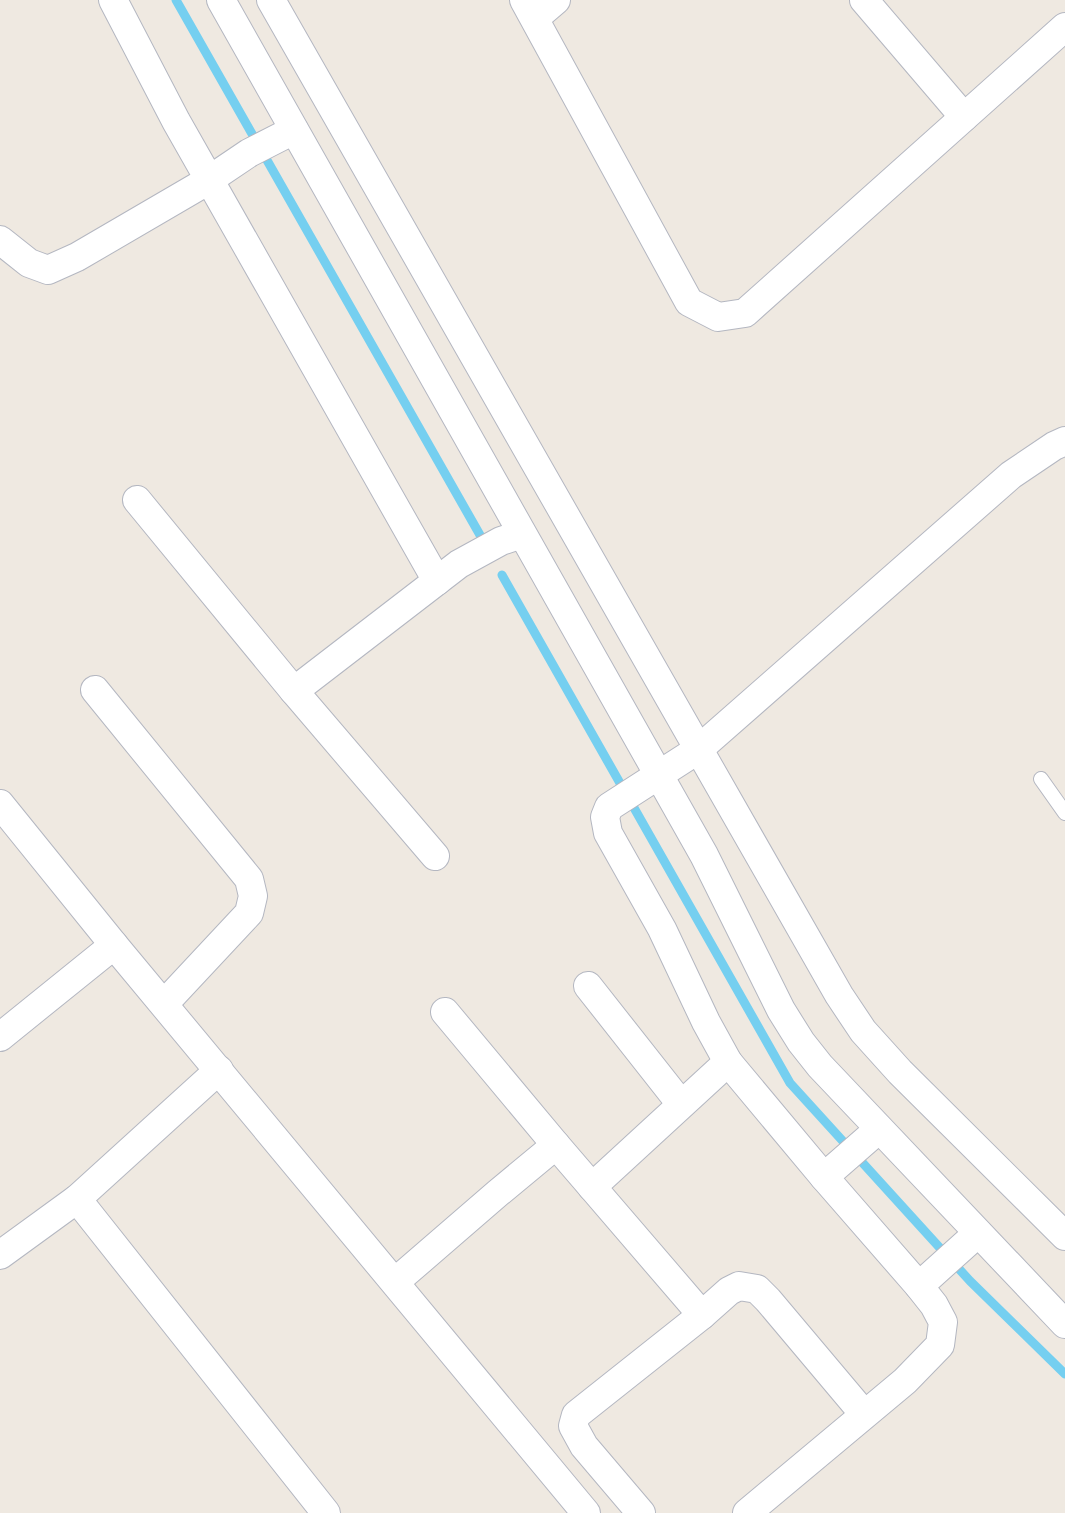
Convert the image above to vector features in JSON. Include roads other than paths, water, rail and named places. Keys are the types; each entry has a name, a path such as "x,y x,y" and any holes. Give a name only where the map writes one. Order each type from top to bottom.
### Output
{"street":[{"path":"113,0 176,122 437,581"},
{"path":"221,0 271,142 522,534 704,856 780,1010 801,1042 820,1066 851,1153 919,1286 934,1305 943,1322 940,1345 905,1381 747,1513"},
{"path":"270,0 839,995 863,1031 900,1072 1065,1236"},
{"path":"556,0 529,9 689,302 718,317 745,313 1065,27"},
{"path":"864,0 964,117"},
{"path":"0,240 29,263 48,270 77,257 271,142"},
{"path":"1065,441 1054,446 1011,475 699,749 609,807 605,818 608,832 662,929 706,1022 728,1062 851,1153 960,1248 1065,1324"},
{"path":"137,500 294,691 435,856"},
{"path":"294,691 459,564 501,541 522,534"},
{"path":"95,690 249,879 253,896 248,913 164,1004"},
{"path":"0,804 586,1513"},
{"path":"0,1037 114,944"},
{"path":"588,986 681,1104"},
{"path":"445,1012 702,1315"},
{"path":"592,1187 728,1062"},
{"path":"0,1255 77,1199 219,1070"},
{"path":"395,1282 556,1145"},
{"path":"77,1199 326,1513"},
{"path":"919,1286 960,1248"},
{"path":"641,1513 584,1446 573,1426 576,1415 702,1315 729,1291 739,1286 757,1289 768,1300 864,1414"}],"lane":[{"path":"1040,779 1065,813"}],"waterway":[{"path":"176,0 480,535"},
{"path":"502,575 790,1083 970,1281 1065,1374"}]}
